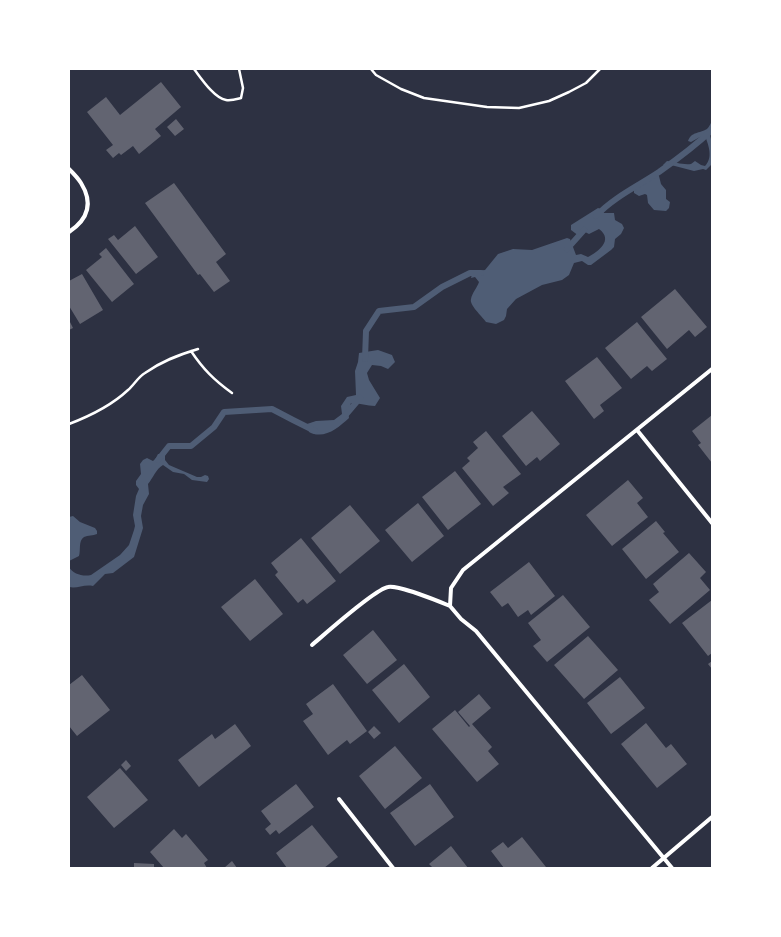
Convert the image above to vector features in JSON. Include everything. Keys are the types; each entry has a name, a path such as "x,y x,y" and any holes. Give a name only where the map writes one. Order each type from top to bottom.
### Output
{"street":[{"path":"69,169 82,183 88,198 87,211 80,224 69,232"},
{"path":"450,606 451,588 463,570 712,369"},
{"path":"637,430 712,523"},
{"path":"312,645 374,594 388,587 401,589 450,606 461,619 476,631 672,868"},
{"path":"339,799 393,868"},
{"path":"652,868 712,817"}],"path":[{"path":"194,69 214,93 225,100 242,98 243,88 239,69"},
{"path":"371,69 376,74 401,89 424,98 487,107 519,108 549,101 569,92 586,83 600,69"},
{"path":"69,424 108,406 127,391 144,374 170,357 198,349"},
{"path":"191,351 201,366 215,381 232,393"}],"water":[{"path":"712,121 710,135 712,143 712,164 706,170 703,169 694,171 671,165 663,165 667,161 691,164 695,161 705,166 710,156 705,136 691,142 688,141 694,134 707,129"},
{"path":"656,172 659,176 661,184 666,190 666,199 670,202 669,208 666,211 654,210 648,203 647,195 645,194 639,196 634,193 634,185 636,183 645,181"},
{"path":"598,208 604,213 614,213 615,220 622,224 624,228 621,234 615,239 614,247 591,265 588,265 582,261 574,263 569,275 562,280 542,285 516,299 507,309 504,320 496,324 486,322 471,301 472,295 479,282 475,277 471,278 473,271 485,270 498,254 513,249 532,250 567,238 570,239 576,255 581,254 588,257 600,249 603,245 605,237 603,233 599,229 589,234 585,232 579,236 571,230 571,225"},
{"path":"378,350 392,355 395,362 388,369 381,366 372,365 367,373 369,380 380,398 375,406 351,403 348,411 349,418 340,426 330,432 320,435 309,432 307,424 316,421 334,420 342,414 341,406 347,397 356,395 355,371 359,353"},
{"path":"158,454 165,454 165,460 169,465 197,477 205,475 208,476 209,479 207,482 192,480 184,474 173,472 163,465 156,471 148,484 149,494 143,505 141,516 143,528 134,557 113,573 105,574 93,586 69,587 69,567 78,574 85,576 91,575 120,555 129,545 135,526 133,515 136,496 139,489 136,485 136,481 141,474 140,464 147,458 153,461"},
{"path":"73,516 80,522 95,528 97,534 84,537 80,543 79,556 69,561 69,517"}],"building":[{"path":"161,82 181,107 155,129 161,136 139,154 133,146 121,155 119,153 113,158 106,150 113,145 87,112 106,97 120,115"},
{"path":"176,119 184,129 175,136 167,127"},
{"path":"174,183 226,254 216,262 230,281 214,292 200,274 198,275 145,203"},
{"path":"135,226 158,257 136,274 108,239 114,235 118,240"},
{"path":"106,248 134,284 112,302 86,270 102,257 99,254"},
{"path":"82,274 103,310 80,324 69,306 69,281"},
{"path":"675,289 707,327 695,337 689,330 667,349 641,317"},
{"path":"69,320 73,328 69,330"},
{"path":"637,322 667,359 652,371 647,366 631,379 605,348"},
{"path":"597,357 622,388 600,405 604,411 594,419 565,381"},
{"path":"532,411 560,444 540,461 537,457 526,466 502,436"},
{"path":"712,415 712,463 698,445 701,443 692,431"},
{"path":"486,431 521,474 503,487 509,493 493,506 462,468 470,461 467,458 478,448 473,442"},
{"path":"455,471 481,504 448,530 422,497"},
{"path":"628,480 643,498 637,503 648,517 612,546 586,515"},
{"path":"418,503 444,536 412,562 385,530"},
{"path":"350,505 380,541 340,574 311,538"},
{"path":"656,521 665,532 663,533 679,552 646,579 622,549"},
{"path":"301,538 336,581 307,604 303,599 298,603 275,575 278,572 271,563"},
{"path":"689,553 706,572 700,578 710,590 670,624 649,600 659,592 653,584"},
{"path":"529,562 555,596 531,615 528,610 518,617 508,603 502,607 490,592"},
{"path":"255,579 283,614 250,641 221,607"},
{"path":"563,595 590,627 547,662 533,646 541,640 528,623"},
{"path":"712,600 712,653 708,656 682,623"},
{"path":"373,630 397,660 367,684 343,655"},
{"path":"588,636 618,670 584,699 554,665"},
{"path":"712,661 712,669 708,664"},
{"path":"404,664 430,697 399,723 372,690"},
{"path":"82,675 110,710 77,736 69,726 69,685"},
{"path":"620,677 645,708 611,734 587,703"},
{"path":"333,684 367,731 350,744 347,740 328,755 303,721 313,714 306,704"},
{"path":"479,694 491,708 472,724 492,747 488,751 499,764 477,782 432,729 455,710 469,727 470,726 458,712"},
{"path":"646,723 666,748 671,744 687,764 657,788 621,744"},
{"path":"235,724 251,746 199,787 178,760 212,734 215,739"},
{"path":"374,726 381,733 374,739 368,732"},
{"path":"395,746 422,778 385,809 359,776"},
{"path":"126,760 131,766 126,771 121,765"},
{"path":"120,768 148,800 114,828 87,797"},
{"path":"296,784 314,807 279,834 276,830 270,835 265,829 271,824 261,811"},
{"path":"430,784 454,817 415,846 390,813"},
{"path":"312,825 338,857 324,868 287,868 276,853"},
{"path":"174,829 182,838 186,834 208,860 204,863 207,868 164,868 150,852"},
{"path":"522,837 546,867 545,868 504,868 491,851 503,842 508,848"},
{"path":"451,846 468,868 433,868 429,864"},
{"path":"232,861 237,868 224,868"},
{"path":"134,863 154,864 154,868 134,868"}],"waterway":[{"path":"596,216 618,197 659,172 712,130"},
{"path":"567,249 584,230"},
{"path":"365,359 366,331 379,311 414,307 442,287 470,273 481,273"},
{"path":"343,418 360,398"},
{"path":"158,460 169,446 191,446 214,427 224,412 272,409 315,431"}]}
